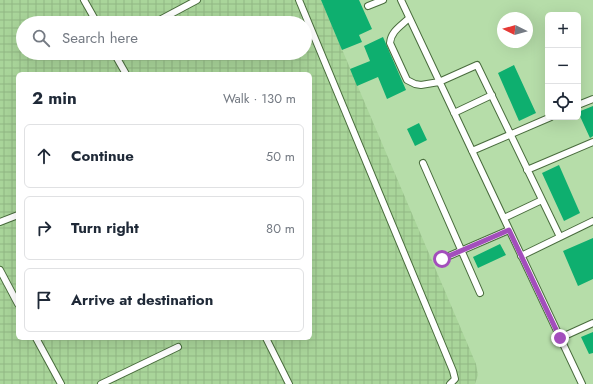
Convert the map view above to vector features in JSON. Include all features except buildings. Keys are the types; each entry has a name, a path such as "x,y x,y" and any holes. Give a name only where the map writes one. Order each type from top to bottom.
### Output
{"lane":[{"path":"84,0 93,16"},
{"path":"167,16 197,0"},
{"path":"299,0 306,16"},
{"path":"368,6 383,0"},
{"path":"400,0 582,384"},
{"path":"409,18 393,32 390,38 390,43 407,80 421,85 439,82 477,65 560,237"},
{"path":"312,31 453,371 455,379 450,384"},
{"path":"118,60 125,72"},
{"path":"454,113 492,95"},
{"path":"581,104 593,99"},
{"path":"472,151 545,120"},
{"path":"527,170 593,142"},
{"path":"423,163 480,293"},
{"path":"504,218 542,200"},
{"path":"0,222 16,216"},
{"path":"521,256 593,221"},
{"path":"442,259 509,230"},
{"path":"0,270 16,300"},
{"path":"0,286 6,282"},
{"path":"560,338 593,323"},
{"path":"37,340 59,383"},
{"path":"267,340 289,384"},
{"path":"101,384 178,347"}],"shaded area":[{"path":"0,0 321,0 476,364 478,375 475,384 0,384"}],"route":[{"path":"442,259 509,230 560,338"}]}
